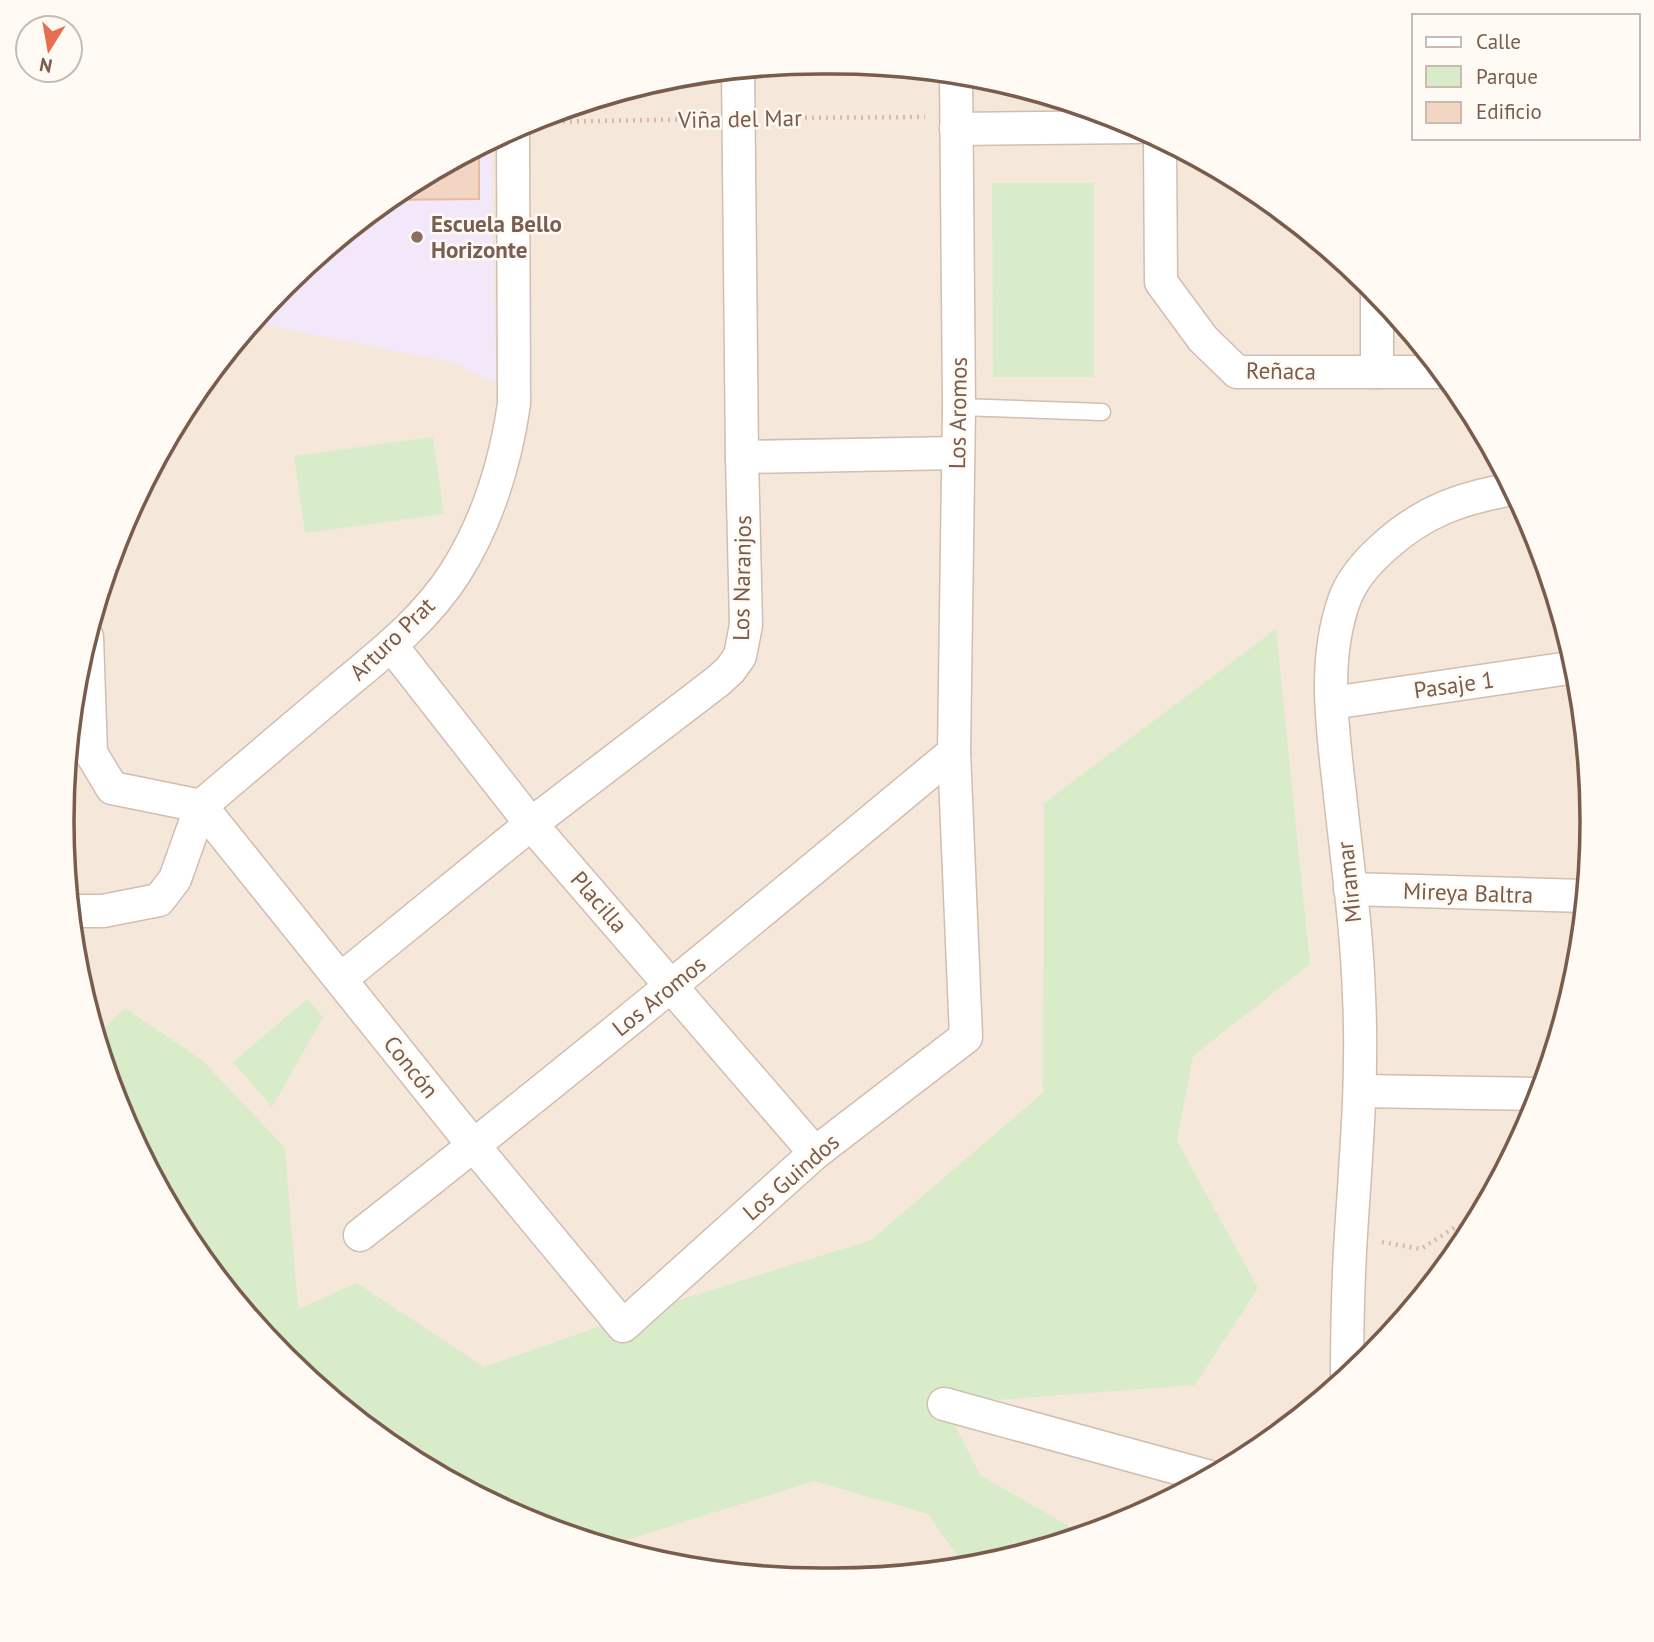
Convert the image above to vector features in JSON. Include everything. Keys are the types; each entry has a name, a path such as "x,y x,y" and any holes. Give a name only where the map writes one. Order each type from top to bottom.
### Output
{"street":[{"name":"Los Naranjos","path":"341,979 531,824 718,681 740,656 746,625 738,78"},
{"name":"Los Aromos","path":"956,84 959,407 954,752 966,1037"},
{"path":"956,123 1109,126"},
{"name":"Arturo Prat","path":"201,806 391,645 435,600 473,543 500,477 514,404 525,135"},
{"name":"Reñaca","path":"1160,149 1161,282 1203,339 1237,372 1430,372"},
{"path":"1377,308 1377,372"},
{"path":"742,457 957,453"},
{"name":"Miramar","path":"1347,1363 1350,1237 1360,1091 1359,994 1332,703 1332,650 1341,612 1351,587 1373,557 1405,528 1421,518 1469,498 1503,491"},
{"name":"Placilla","path":"391,645 531,824 815,1153"},
{"name":"Pasaje 1","path":"1332,703 1565,669"},
{"path":"79,911 103,911 159,900 175,879 201,806 112,788 91,753 88,674"},
{"name":"Los Aromos","path":"360,1235 672,986 954,752"},
{"name":"Concón","path":"201,806 474,1146 623,1325"},
{"name":"Mireya Baltra","path":"1350,889 1576,897"},
{"name":"Los Guindos","path":"623,1325 815,1153 966,1037"},
{"path":"1360,1091 1529,1094"},
{"path":"944,1404 1197,1473"}],"lane":[{"path":"959,407 1102,412"}],"path":[{"name":"Viña del Mar","path":"550,124 738,119 956,123"},
{"path":"1350,1237 1421,1249 1457,1226 1461,1226"}],"shaded area":[{"path":"772,75 882,75 979,88 1026,99 1119,130 1164,151 1248,199 1288,228 1362,292 1395,328 1455,406 1480,447 1524,535 1541,581 1566,675 1574,723 1579,772 1579,870 1566,967 1555,1014 1524,1107 1503,1152 1455,1236 1426,1276 1362,1350 1326,1383 1248,1443 1207,1468 1119,1512 1073,1529 979,1554 931,1562 882,1567 772,1567 675,1554 628,1543 535,1512 490,1491 406,1443 366,1414 292,1350 259,1314 199,1236 174,1195 130,1107 113,1061 88,967 80,919 75,870 75,772 88,675 99,628 130,535 151,490 199,406 228,366 292,292 328,259 406,199 447,174 535,130 581,113 675,88"},
{"name":"Escuela Bello Horizonte","path":"491,150 496,383 451,362 262,324 292,292 366,228 406,199"}],"green space":[{"path":"992,183 1094,183 1094,377 993,377"},
{"path":"433,437 444,514 305,533 294,456"},
{"path":"1276,629 1310,964 1193,1056 1177,1141 1258,1288 1195,1385 944,1404 980,1475 1073,1529 1026,1543 959,1557 928,1514 814,1481 623,1541 535,1512 447,1468 406,1443 328,1383 292,1350 228,1276 199,1236 151,1152 130,1107 103,1029 125,1008 203,1061 285,1148 298,1309 357,1283 484,1367 638,1313 871,1240 1043,1093 1044,803"},
{"path":"307,999 323,1017 272,1107 233,1062"}],"building":[{"path":"479,157 479,199 405,200"}],"place":[{"name":"Escuela Bello Horizonte","path":"417,237"}]}
